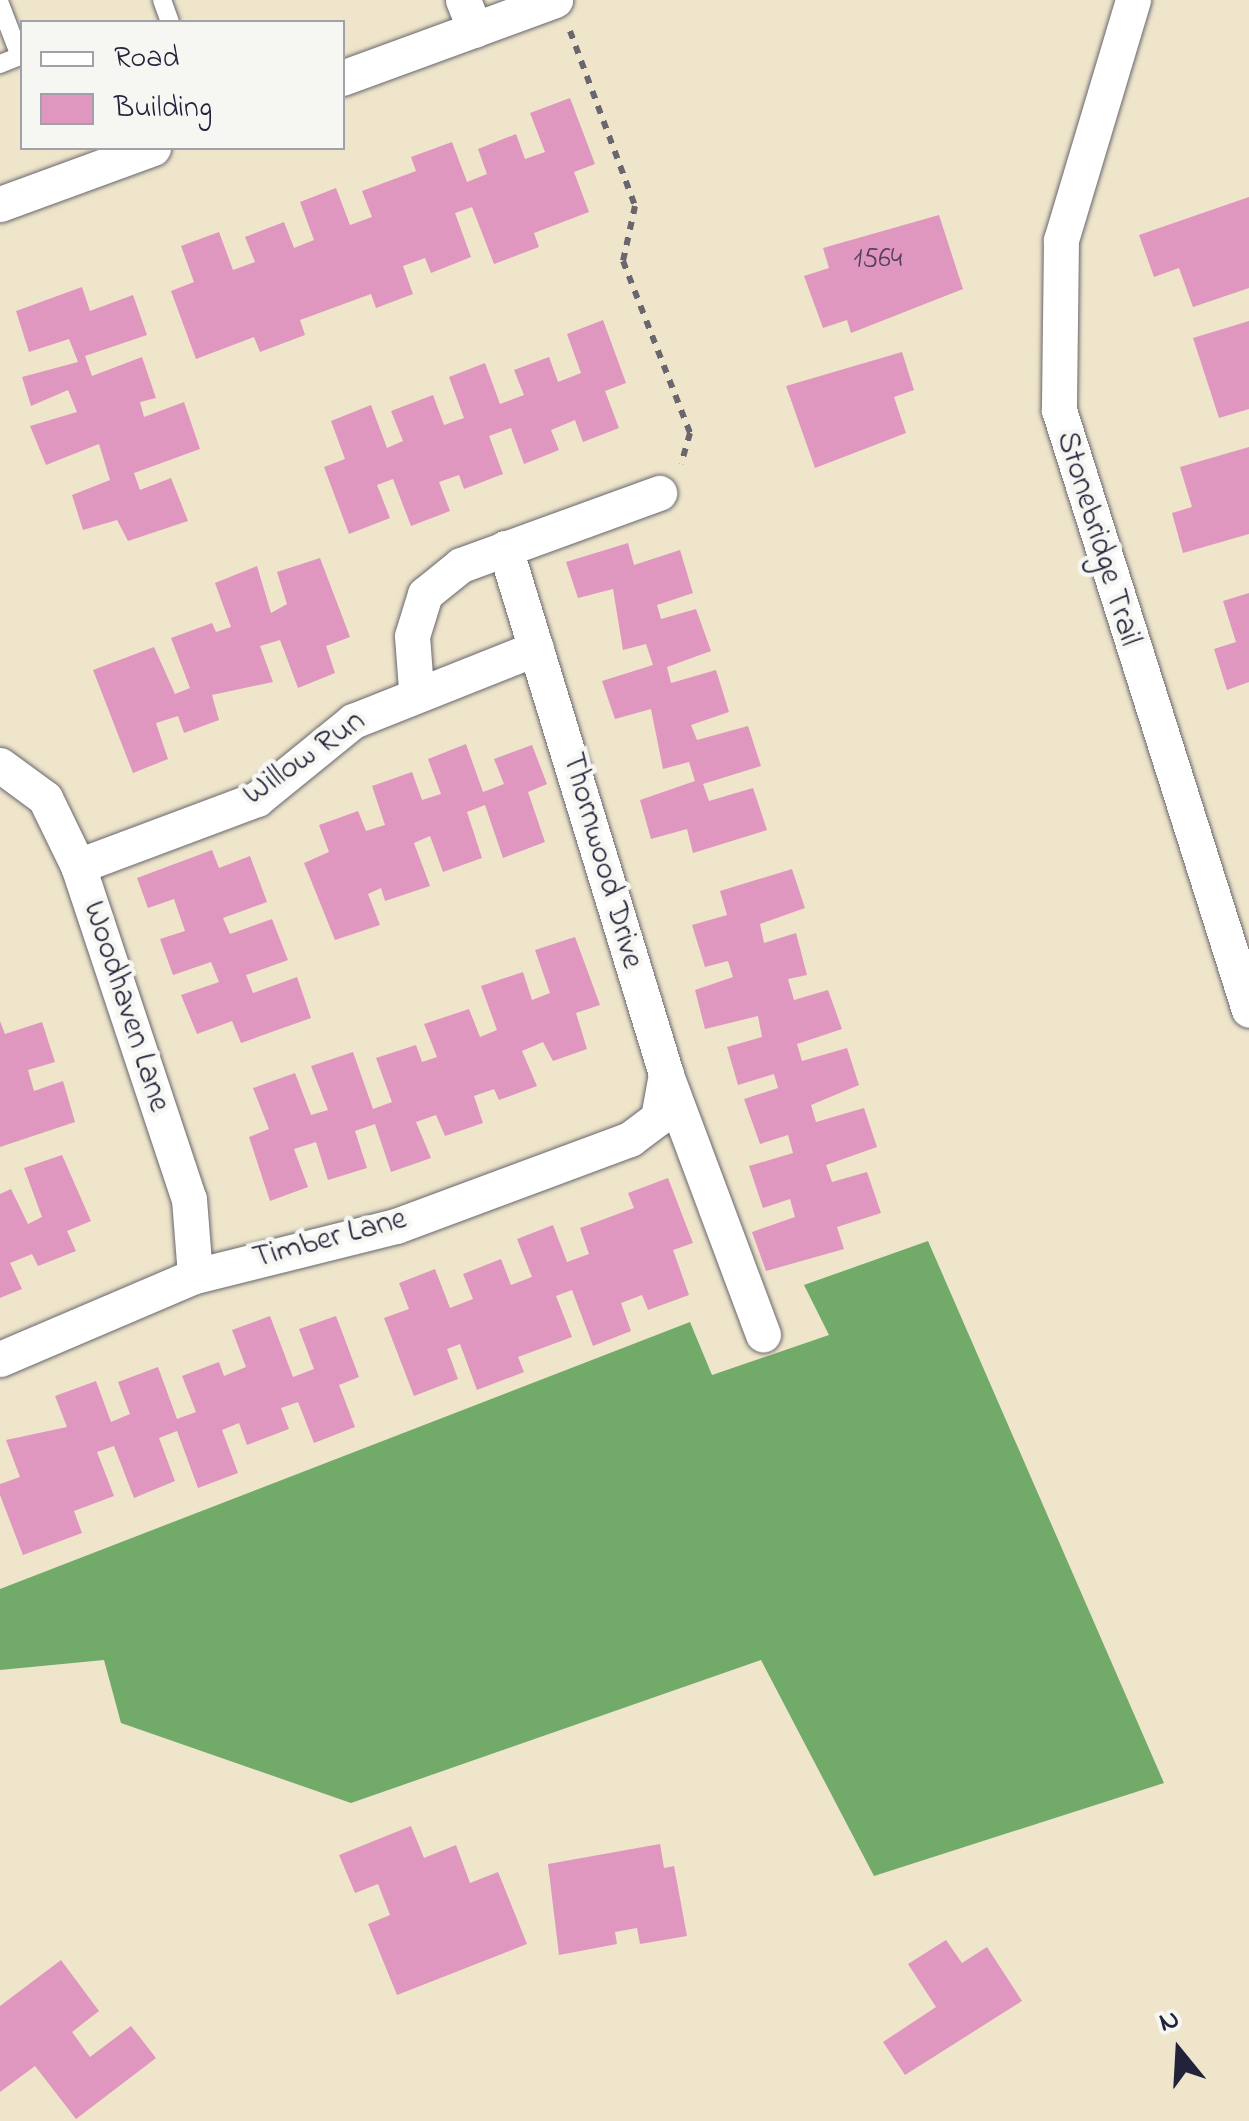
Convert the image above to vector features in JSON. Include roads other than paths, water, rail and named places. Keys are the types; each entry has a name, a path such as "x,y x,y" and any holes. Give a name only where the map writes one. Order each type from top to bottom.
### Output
{"street":[{"name":"Stonebridge Trail","path":"1133,0 1061,240 1059,410 1249,1010"},
{"path":"345,77 469,15 560,9"},
{"path":"0,204 148,150"},
{"path":"416,689 412,636 425,594 505,548 659,492"},
{"name":"Thornwood Drive","path":"505,548 666,1074 644,1129"},
{"name":"Willow Run","path":"78,866 258,800 353,721 416,689 536,648"},
{"name":"Woodhaven Lane","path":"0,765 44,798 78,866 189,1199 195,1276"},
{"path":"666,1074 762,1334"},
{"path":"644,1129 697,1157"},
{"name":"Timber Lane","path":"0,1359 195,1276 396,1226 644,1129"}],"lane":[{"path":"0,4 20,56 0,64"}]}
